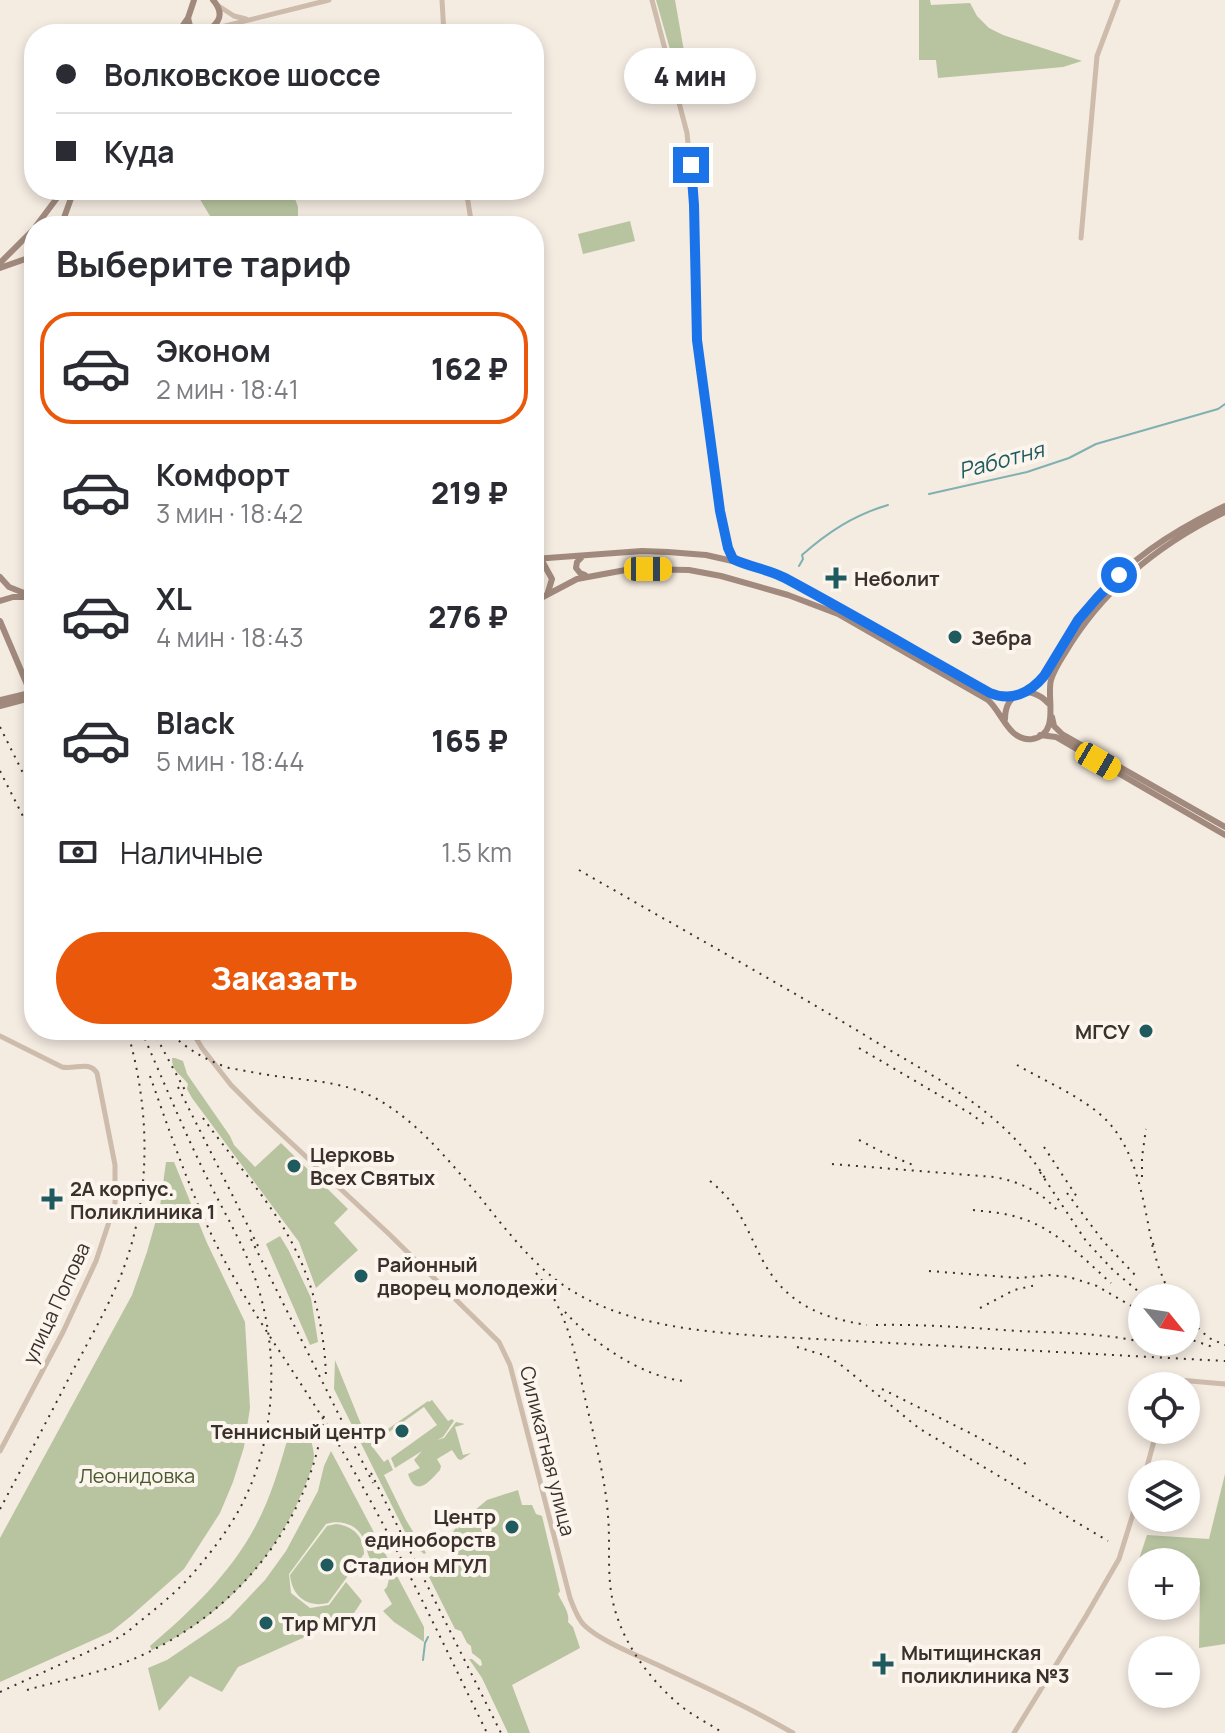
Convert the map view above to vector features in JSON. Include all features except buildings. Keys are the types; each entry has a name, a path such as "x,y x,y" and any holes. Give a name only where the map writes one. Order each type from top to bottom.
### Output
{"main road":[{"path":"184,24 195,1"},
{"path":"215,2 216,24"},
{"path":"188,18 188,24"},
{"path":"44,216 56,200"},
{"path":"66,215 71,200"},
{"path":"51,207 60,206 65,209 66,215"},
{"path":"0,265 24,239"},
{"path":"11,253 13,260 20,262"},
{"path":"0,265 24,260"},
{"path":"544,559 655,551 716,557 764,568 807,589 990,693 1013,697 1026,692 1044,676 1090,605 1119,575 1166,537 1225,506"},
{"path":"1225,512 1160,549 1105,598 1086,621 1054,673 1049,694 1051,717 1062,734 1225,827"},
{"path":"584,556 577,562 576,568 587,576"},
{"path":"544,568 552,579 546,595"},
{"path":"546,595 566,583 587,576 631,569 689,570 721,576 803,600 844,617 988,700 1009,729 1019,736 1030,739 1040,735 1048,727 1051,717"},
{"path":"3,582 24,592"},
{"path":"0,609 9,593 3,582"},
{"path":"788,595 796,589 793,582"},
{"path":"803,600 799,593 807,589"},
{"path":"4,599 24,596"},
{"path":"0,621 24,675"},
{"path":"1026,692 1042,697 1050,707"},
{"path":"1005,721 1006,708 1013,697"},
{"path":"0,703 24,699"},
{"path":"1040,735 1056,737 1225,835"}],"street":[{"path":"237,24 329,0"},
{"path":"442,0 443,24"},
{"path":"652,0 687,133 694,205 697,340 714,477 728,548 738,561"},
{"path":"1081,238 1097,56 1118,0"},
{"path":"215,2 236,17 247,20"},
{"path":"716,557 724,555 728,548"},
{"name":"улица Попова","path":"0,1036 62,1067 68,1069 88,1065 94,1068 115,1165 115,1204 90,1273 63,1332 0,1451"},
{"name":"Силикатная улица","path":"197,1040 231,1085 499,1342 510,1365 570,1598 586,1627 793,1733"},
{"path":"1200,1382 1225,1384"},
{"path":"1014,1733 1119,1559 1128,1530"}],"green space":[{"path":"656,0 675,0 691,91 683,95"},
{"path":"919,0 930,0 931,5 970,3 989,28 1082,61 1063,67 938,78 936,60 919,60"},
{"path":"200,200 296,200 298,207 298,216 210,216"},
{"path":"630,221 635,241 583,254 578,234"},
{"path":"172,1058 183,1061 187,1074 234,1145 255,1167 281,1143 348,1209 334,1223 358,1250 316,1288 299,1242 192,1098 188,1084 175,1070"},
{"name":"Леонидовка","path":"166,1162 174,1162 207,1243 245,1322 250,1408 244,1447 233,1482 220,1513 184,1569 131,1616 111,1632 0,1682 0,1538 132,1295 160,1206"},
{"path":"280,1236 311,1298 318,1342 310,1345 266,1244"},
{"path":"335,1360 367,1439 432,1400 448,1421 454,1421 443,1437 437,1440 444,1438 456,1422 465,1424 455,1427 463,1455 471,1453 461,1460 452,1450 437,1459 440,1470 423,1486 415,1485 408,1474 420,1468 414,1460 422,1451 395,1468 391,1458 437,1425 424,1407 371,1445 384,1462 388,1459 393,1470 384,1475 424,1554 410,1542 334,1389"},
{"path":"309,1433 314,1454 311,1469 285,1528 255,1571 198,1623 152,1650 150,1646 208,1591 245,1544 266,1505 289,1434"},
{"path":"331,1451 424,1627 424,1642 383,1611 392,1604 384,1590 390,1575 372,1562 358,1530 348,1524 326,1524 289,1574 291,1593 310,1608 329,1605 346,1582 362,1601 352,1616 238,1667 222,1692 190,1676 159,1711 148,1668 167,1660 229,1618 265,1580 286,1551 318,1491"},
{"path":"1225,1474 1225,1644 1200,1648 1200,1548 1143,1548 1147,1535 1209,1539"},
{"path":"518,1490 522,1505 532,1505 536,1514 542,1516 560,1591 558,1594 580,1648 512,1685 530,1733 508,1733 482,1678 469,1659 480,1666 481,1660 472,1653 461,1631 455,1629 424,1567 434,1564 441,1573 445,1573 457,1557 443,1544 456,1528 487,1500"},
{"name":"Стадион МГУЛ","path":"336,1524 357,1533 364,1554 328,1603 313,1604 297,1594 290,1575 327,1526"}],"waterway":[{"name":"Работня","path":"929,494 1027,472 1069,458 1096,444 1218,409 1225,404"},
{"name":"Работня","path":"799,566 802,555 832,532 853,519 888,505"},
{"path":"423,1660 428,1637"}],"railway":[{"path":"0,727 24,775"},
{"path":"0,771 24,818"},
{"path":"579,870 940,1080 1009,1133 1046,1180"},
{"path":"0,1509 105,1310 132,1241 143,1181 144,1150 140,1090 130,1040"},
{"path":"0,1692 116,1639 179,1588 215,1546 240,1508 261,1455 271,1398 271,1368 269,1340 257,1284 145,1040"},
{"path":"158,1040 187,1094"},
{"path":"179,1040 196,1053 229,1068 343,1086 392,1108 444,1156 517,1243 543,1269 566,1287 618,1312 704,1331 761,1336 1225,1361"},
{"path":"859,1048 985,1125"},
{"path":"1017,1065 1083,1102 1114,1130 1124,1145 1138,1180 1154,1253"},
{"path":"150,1076 185,1173 216,1244 363,1486 487,1733"},
{"path":"178,1087 259,1248"},
{"path":"203,1118 274,1213 293,1245 315,1300 323,1339 326,1379"},
{"path":"1142,1177 1146,1129"},
{"path":"859,1140 913,1165"},
{"path":"1044,1147 1079,1200"},
{"path":"832,1164 994,1177 1028,1188 1057,1210"},
{"path":"1040,1172 1086,1241 1130,1284"},
{"path":"710,1181 736,1209 764,1263 784,1289 795,1299 821,1313 867,1325"},
{"path":"1067,1193 1103,1241 1136,1276"},
{"path":"973,1210 1011,1215 1047,1230 1111,1283"},
{"path":"251,1239 373,1483"},
{"path":"1153,1243 1165,1284"},
{"path":"929,1271 1019,1278 1069,1277 1097,1286 1128,1304"},
{"path":"536,1273 554,1298 579,1369 604,1483 609,1524 610,1583 618,1619 634,1652 668,1695 723,1733"},
{"path":"980,1308 1014,1290 1036,1285"},
{"path":"565,1312 589,1335 619,1356 651,1372 683,1381"},
{"path":"876,1325 1081,1334 1128,1340"},
{"path":"1200,1330 1225,1345"},
{"path":"1200,1343 1216,1348"},
{"path":"797,1347 827,1356 920,1429 1108,1541"},
{"path":"882,1389 1026,1464"},
{"path":"27,1690 110,1668 160,1646 196,1624 228,1597 257,1567 282,1533 302,1496 316,1456 324,1414"},
{"path":"371,1473 501,1733"}],"place":[{"name":"Неболит","path":"836,578"},
{"name":"Зебра","path":"955,637"},
{"name":"МГСУ","path":"1146,1031"},
{"name":"Церковь Всех Святых","path":"294,1166"},
{"name":"2А корпус. Поликлиника 1","path":"52,1199"},
{"name":"Районный дворец молодежи","path":"361,1276"},
{"name":"Теннисный центр","path":"402,1431"},
{"name":"Центр единоборств","path":"512,1527"},
{"name":"Стадион МГУЛ","path":"327,1565"},
{"name":"Тир МГУЛ","path":"266,1623"},
{"name":"Мытищинская поликлиника №3","path":"883,1664"}],"route":[{"path":"691,165 697,340 714,477 733,559 783,577 990,693 1007,698 1036,685 1084,612 1119,575"}]}
